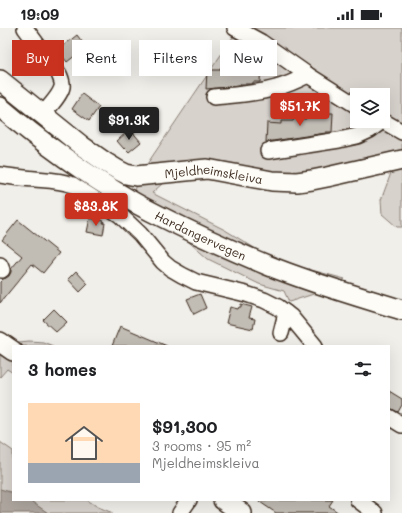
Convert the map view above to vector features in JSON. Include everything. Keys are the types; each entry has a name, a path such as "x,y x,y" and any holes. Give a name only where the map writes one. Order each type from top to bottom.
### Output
{"main road":[{"name":"Mjeldheimskleiva","path":"0,80 82,146 118,170 126,174 136,176 208,169 272,181 297,182 327,177 402,160"},
{"name":"Hardangervegen","path":"0,107 60,154 97,179 131,200 190,232 268,265 402,310"},
{"path":"0,342 12,350"},
{"path":"225,501 242,513"}],"street":[{"path":"26,28 59,74 62,82 62,88 59,93 42,115"},
{"path":"235,28 267,45 308,75 350,102"},
{"path":"214,97 252,94 276,89 308,75"},
{"path":"390,125 402,132"},
{"path":"268,151 339,140 357,136 373,128"},
{"path":"0,175 65,181 73,185 120,216 140,234 163,262 176,272 196,282 246,294 264,300 278,307 291,318 314,345"},
{"path":"281,332 286,313"},
{"path":"390,418 402,425"},
{"path":"180,513 188,501"},
{"path":"359,501 375,513"}],"shaded area":[{"path":"239,28 402,28 402,227 397,227 382,214 381,200 391,173 357,179 204,177 164,182 152,193 225,230 274,260 345,279 329,289 289,302 284,291 259,284 208,259 173,228 130,202 139,176 207,76 212,76 212,68 220,56 220,76 277,76 277,40 231,40"},
{"path":"29,341 43,342 50,345 12,345 12,372 7,369 0,377 0,344"},
{"path":"0,442 12,450 12,493 0,489"},
{"path":"0,489 12,493 12,501 30,501 48,513 0,513"},
{"path":"30,501 89,501 98,507 113,513 48,513"}],"building":[{"path":"77,35 81,40 72,40 72,58 67,62 64,58 64,45"},
{"path":"212,70 220,70 220,76 260,76 260,82 253,82 253,84 240,84 240,86 206,89 207,76 212,76"},
{"path":"82,94 99,107 89,121 72,109"},
{"path":"319,113 333,113 332,132 266,142 267,123 281,124 281,121 293,121 294,118 306,119 306,115 319,116"},
{"path":"130,129 141,142 129,152 117,141"},
{"path":"90,218 104,221 103,235 87,232"},
{"path":"18,220 59,253 43,273 32,264 0,303 0,282 9,276 11,269 22,256 2,240"},
{"path":"76,271 88,284 80,292 68,279"},
{"path":"200,294 206,308 194,314 187,299"},
{"path":"241,304 252,307 249,318 255,319 253,329 226,323 230,307 238,309 241,307"},
{"path":"54,309 67,322 56,332 43,320"},
{"path":"120,326 165,345 112,345"},
{"path":"390,392 402,399 402,405 398,412 390,408"},
{"path":"258,501 332,501 329,506 339,513 276,513"}]}
